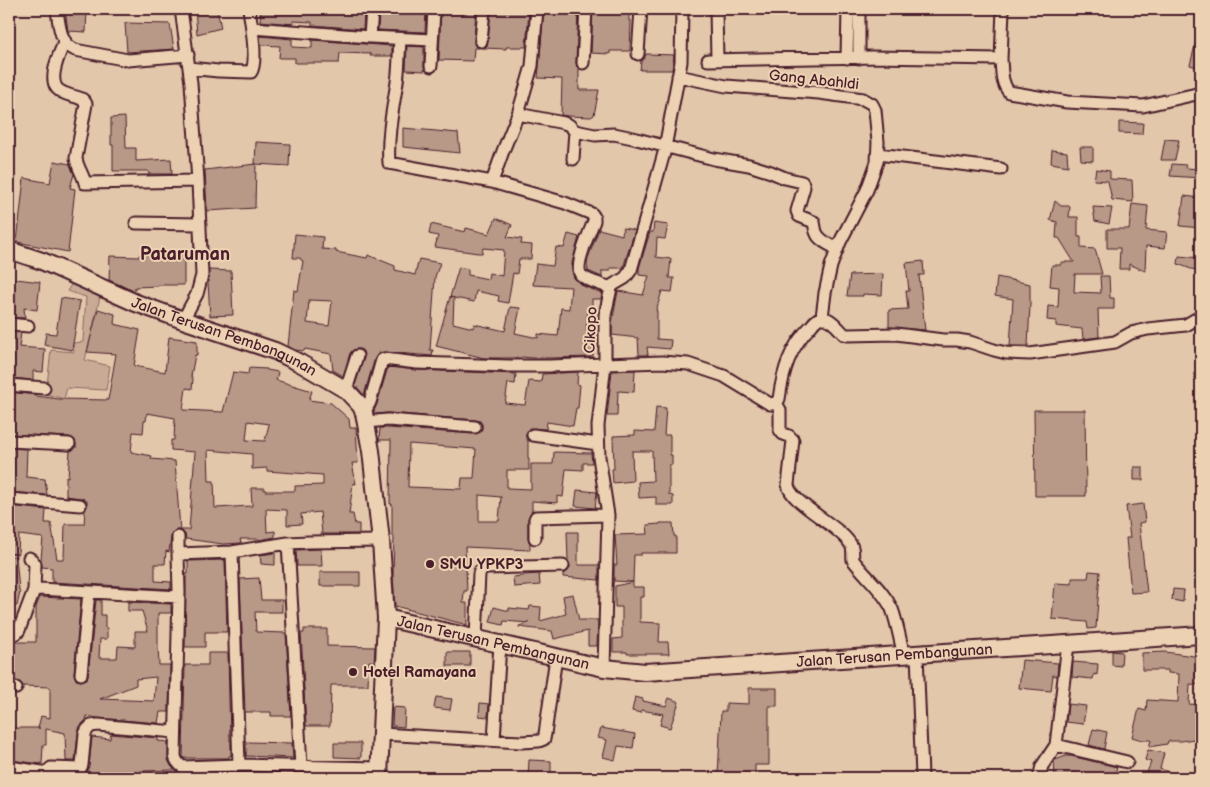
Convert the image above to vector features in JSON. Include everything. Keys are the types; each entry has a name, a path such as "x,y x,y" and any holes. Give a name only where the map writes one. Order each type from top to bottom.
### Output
{"street":[{"path":"56,9 65,41 68,47 75,50 128,60 188,55"},
{"path":"181,9 188,55 198,181 202,275 198,294 183,320"},
{"path":"189,68 251,72 254,65 249,9"},
{"path":"370,37 372,9"},
{"path":"431,66 434,9"},
{"path":"481,40 484,9"},
{"path":"492,182 518,114 532,66 537,9"},
{"path":"582,63 586,9"},
{"path":"638,54 641,9"},
{"name":"Cikopo","path":"604,668 608,516 599,457 598,426 605,364 605,316 611,288 625,278 631,270 665,147 681,62 682,9"},
{"path":"716,9 713,60 847,58 1001,60"},
{"path":"847,58 848,9"},
{"path":"859,9 859,58"},
{"path":"1003,9 1002,81 1009,92 1067,102 1143,106 1201,94"},
{"path":"252,28 432,40"},
{"path":"400,39 390,133 389,163 492,182 565,203 592,214 594,221 581,256 579,270 581,275 588,280 611,288"},
{"path":"65,41 58,56 54,72 54,83 61,92 80,98 86,104 76,158 85,183 198,181"},
{"name":"Gang Abahldi","path":"678,76 726,86 819,93 863,99 872,104 875,110 878,154 874,174 837,249 825,293 822,317"},
{"path":"518,114 564,123 569,125 574,131 596,135 614,134 714,159 748,165 802,182 804,187 797,211 799,216 814,222 816,233 821,240 837,249"},
{"path":"573,159 574,131"},
{"path":"878,154 1001,169"},
{"path":"136,223 200,224"},
{"name":"Jalan Terusan Pembangunan","path":"9,250 42,262 136,303 275,351 300,363 346,390 355,398 365,418 381,541 386,618 604,668 645,672 1201,635"},
{"path":"475,428 365,418 382,360 509,366 662,362 688,364 724,376 770,404 776,403 779,399 780,388 789,356 806,330 822,317 848,335 896,334 957,340 1006,353 1030,354 1109,343 1131,333 1148,329 1186,325 1201,316"},
{"path":"9,324 28,326"},
{"path":"346,390 357,356"},
{"path":"9,384 44,388"},
{"path":"776,403 780,410 780,430 793,440 789,491 847,539 853,551 853,560 867,578 876,585 892,609 911,654 922,776"},
{"path":"533,436 598,444"},
{"path":"9,440 69,444"},
{"path":"9,499 80,505"},
{"path":"535,538 536,517 608,516"},
{"path":"178,537 175,756 179,765 301,766 379,773 386,618"},
{"path":"178,554 232,552 288,543 381,541"},
{"path":"288,543 301,766"},
{"path":"232,552 239,765"},
{"path":"9,636 12,636 19,630 34,590 35,564 29,558"},
{"path":"476,638 480,571 486,568 563,566"},
{"path":"34,590 178,597"},
{"path":"82,674 89,592"},
{"path":"494,740 500,644"},
{"path":"1039,778 1042,766 1056,745 1068,644"},
{"path":"381,734 494,740 539,741 544,739 556,657"},
{"path":"9,767 46,776 51,768 80,769 85,734 91,726 175,732"},
{"path":"1056,745 1127,762"}],"shaded area":[{"path":"75,279 100,297 85,360 110,366 106,390 67,388 64,399 46,394 51,350 74,352 73,343 83,342 86,297 67,291"}],"building":[{"path":"65,9 87,9 86,32 68,31"},
{"path":"195,9 217,9 221,28 197,34"},
{"path":"261,9 362,9 361,12 364,12 363,29 312,25 312,22 293,21 293,24 260,21"},
{"path":"415,9 426,9 425,32 378,30 379,12 415,13"},
{"path":"441,9 476,9 474,45 479,48 474,48 473,61 439,60"},
{"path":"491,9 529,11 526,47 506,47 506,49 483,48 487,46 488,42"},
{"path":"544,9 578,9 576,63 579,69 579,90 599,90 594,115 591,117 561,115 562,79 538,78"},
{"path":"593,9 629,9 629,21 631,21 630,51 610,51 610,54 591,53"},
{"path":"125,23 170,24 174,49 127,52"},
{"path":"1198,34 1201,34 1201,68 1190,65"},
{"path":"260,36 292,39 292,47 312,48 312,40 392,46 392,56 340,53 339,63 295,63 295,58 279,58 280,46 261,45"},
{"path":"407,46 424,47 425,71 406,70"},
{"path":"646,54 674,55 672,70 640,70 641,61"},
{"path":"125,117 126,148 136,148 136,161 171,159 172,174 149,174 148,171 113,171 111,118"},
{"path":"1119,122 1143,123 1142,134 1119,133"},
{"path":"403,128 458,133 460,153 403,147"},
{"path":"1165,139 1179,140 1175,160 1161,160"},
{"path":"256,142 290,144 289,166 255,164"},
{"path":"1080,147 1093,147 1093,161 1081,160"},
{"path":"1052,150 1067,152 1068,166 1051,163"},
{"path":"54,161 70,164 74,174 70,188 75,189 68,252 17,242 24,178 50,183"},
{"path":"256,164 255,208 207,211 205,170"},
{"path":"1172,164 1186,165 1186,168 1201,169 1201,178 1170,176"},
{"path":"1096,169 1110,171 1110,179 1132,180 1133,202 1112,200 1108,181 1094,180"},
{"path":"1184,196 1201,198 1201,228 1180,226"},
{"path":"1055,201 1061,206 1070,206 1069,217 1078,217 1078,237 1081,237 1081,248 1095,249 1102,274 1075,274 1074,292 1101,293 1100,276 1109,276 1110,298 1114,298 1114,309 1098,309 1099,337 1083,339 1082,329 1056,326 1056,321 1047,320 1048,306 1058,307 1059,287 1050,286 1052,265 1061,265 1061,262 1074,262 1059,238 1056,238 1057,222 1050,220"},
{"path":"1132,204 1148,206 1146,230 1167,232 1165,248 1146,246 1145,271 1129,264 1129,269 1119,269 1120,248 1107,248 1107,229 1129,229"},
{"path":"1093,207 1112,208 1109,224 1095,221"},
{"path":"496,218 512,225 507,237 522,239 521,244 532,245 531,259 519,259 517,274 513,273 508,303 498,301 499,296 476,291 474,302 450,297 459,267 468,269 468,275 488,279 489,273 502,276 504,250 483,248 482,253 478,253 435,247 438,236 429,234 431,224 465,232 466,228 489,234"},
{"path":"654,223 668,225 665,239 657,238 656,257 671,259 669,278 674,278 672,292 662,291 656,311 657,339 671,340 670,349 647,347 648,355 639,355 638,338 612,335 612,323 618,291 643,295 649,276 639,275 639,268 650,232 653,232"},
{"path":"623,228 635,230 623,268 610,268 610,271 602,271 602,277 588,271 588,258 599,229 622,235"},
{"path":"295,234 323,237 322,249 336,250 336,252 367,258 368,255 395,266 395,270 415,275 419,259 440,263 435,277 430,350 433,350 432,356 379,353 375,358 364,395 355,385 364,358 363,351 360,349 355,349 350,353 343,376 333,370 331,354 305,349 304,351 295,350 288,346 294,290 298,291 303,261 300,258 293,258","holes":["309,300 332,301 329,326 307,323"]},
{"path":"568,234 579,237 572,263 574,278 583,286 602,293 601,299 592,299 592,309 588,309 586,331 594,331 593,357 484,358 436,346 450,297 454,298 453,323 473,328 474,324 505,331 510,307 520,308 515,333 538,338 538,334 558,336 561,308 569,309 571,287 533,285 536,264 553,266 556,247 564,248"},
{"path":"139,255 184,255 184,285 135,287 135,290 132,290 109,280 110,256 139,257"},
{"path":"1179,256 1199,258 1198,270 1178,264"},
{"path":"923,261 924,275 919,275 925,330 889,327 889,310 908,309 906,291 909,291 906,263"},
{"path":"209,270 231,271 233,315 210,316"},
{"path":"883,274 882,295 863,294 863,296 847,296 850,275"},
{"path":"997,277 1030,284 1028,346 1010,346 1013,299 995,296"},
{"path":"9,278 40,282 37,310 24,308 25,318 9,317"},
{"path":"61,298 80,301 72,350 44,345 46,333 56,334"},
{"path":"98,309 115,314 114,324 140,330 134,366 165,372 169,337 197,341 197,355 195,355 191,376 193,379 192,389 186,388 183,410 223,412 233,372 248,374 249,368 278,372 276,380 312,391 309,400 331,403 349,419 350,428 356,428 358,463 352,463 356,484 353,483 349,514 353,514 355,524 359,524 359,534 322,534 320,512 301,514 302,524 287,525 287,510 266,509 267,532 275,531 275,537 259,540 240,539 241,543 223,544 186,539 182,531 175,530 172,533 169,552 166,551 165,564 155,564 155,581 171,582 171,589 52,582 52,568 42,567 43,538 19,535 18,554 9,553 9,506 46,510 45,523 51,523 57,559 64,559 65,524 84,524 87,506 87,501 81,498 66,496 66,476 68,477 70,451 76,448 76,444 75,440 69,437 9,434 9,392 59,399 108,400 116,354 87,352","holes":["147,413 175,418 174,440 171,440 171,450 195,452 189,530 180,530 175,461 151,459 152,456 131,452 133,432 143,433 144,421 146,421","248,421 269,424 265,441 246,440","208,450 252,454 252,469 267,468 267,471 323,475 323,485 295,486 295,491 265,491 265,488 251,488 252,506 215,508 214,481 209,481"]},
{"path":"9,332 21,333 19,347 45,349 43,372 33,371 33,380 9,378"},
{"path":"388,367 516,374 515,384 508,383 505,403 525,405 529,381 541,382 542,374 578,372 577,384 580,385 578,408 576,408 573,426 547,422 546,429 529,428 526,438 528,441 529,470 507,470 507,488 531,489 531,464 553,464 554,452 591,453 592,463 583,463 583,470 566,469 563,497 557,496 557,503 532,501 532,511 528,519 530,550 465,547 467,591 464,591 463,603 467,603 467,625 395,606 393,575 394,536 392,536 392,504 390,504 391,440 379,440 380,428 474,434 481,432 482,424 476,420 388,413 374,414","holes":["409,444 476,449 474,478 462,478 461,489 408,487","479,495 501,497 499,521 479,521"]},
{"path":"635,370 634,392 618,391 617,416 607,416 612,371"},
{"path":"656,407 666,408 664,435 670,435 672,465 669,465 669,495 673,496 673,505 656,505 656,497 639,498 638,482 653,481 652,451 632,451 633,481 613,483 613,436 635,435 635,431 654,432"},
{"path":"1034,410 1085,410 1086,496 1035,496"},
{"path":"9,448 27,449 26,477 45,479 47,495 9,492"},
{"path":"1134,467 1143,467 1143,480 1134,480"},
{"path":"577,490 597,492 595,508 575,506"},
{"path":"1143,504 1145,522 1139,523 1147,592 1131,593 1126,538 1130,538 1126,506"},
{"path":"673,523 674,536 676,536 676,553 641,553 641,555 634,555 633,582 614,581 614,565 617,565 615,535 648,534 647,525"},
{"path":"567,532 578,532 578,565 599,565 599,580 563,577 563,574 567,572 570,566"},
{"path":"321,549 322,566 297,566 296,550"},
{"path":"275,553 275,565 261,564 260,555"},
{"path":"9,556 16,556 20,592 17,606 9,603"},
{"path":"225,560 227,632 205,632 205,647 185,647 186,574 188,574 188,561"},
{"path":"1089,571 1100,572 1096,628 1088,629 1087,622 1052,619 1055,583 1072,584 1072,578 1088,578"},
{"path":"320,572 360,572 360,586 320,586"},
{"path":"539,574 540,585 514,587 513,577"},
{"path":"259,578 261,600 282,600 282,612 255,612 256,632 286,633 291,716 271,716 271,712 245,712 240,579"},
{"path":"633,582 633,587 644,587 644,597 640,597 640,622 660,623 659,642 668,642 669,654 613,652 613,639 622,638 622,607 615,607 615,586"},
{"path":"1173,589 1184,590 1183,602 1172,600"},
{"path":"573,594 579,620 598,620 597,646 588,646 588,631 554,639 552,631 519,627 529,623 504,621 503,625 490,622 494,607 509,611 509,608 529,610 530,606 541,607 540,621 566,614 563,596"},
{"path":"40,597 81,599 74,673 76,680 81,681 87,679 88,675 96,600 101,600 101,615 105,615 105,628 107,628 107,639 100,639 99,658 117,658 118,646 135,647 135,631 148,631 142,611 128,611 128,602 171,604 171,613 158,613 159,665 170,665 169,712 160,712 158,723 87,716 80,726 78,733 75,761 66,761 65,733 46,729 46,745 43,745 42,764 9,760 9,728 38,728 41,716 50,718 50,687 23,686 20,682 9,680 9,643 36,642 36,607","holes":["156,677 154,701 100,699 136,685 136,679"]},
{"path":"304,629 327,629 327,646 375,647 374,662 369,661 368,685 331,685 330,726 306,726 301,633 304,633"},
{"path":"1112,651 1122,652 1121,666 1112,665"},
{"path":"447,652 470,652 470,666 447,666"},
{"path":"1165,652 1201,657 1201,685 1190,684 1189,704 1201,705 1201,738 1168,741 1167,744 1149,747 1151,740 1132,737 1139,709 1146,711 1147,700 1178,702 1179,674 1168,673 1168,670 1142,670 1142,653"},
{"path":"208,653 228,653 231,756 229,758 183,758 185,665 208,665"},
{"path":"1022,660 1058,663 1057,676 1053,675 1051,691 1019,688"},
{"path":"1073,662 1098,664 1097,675 1094,674 1093,679 1072,677"},
{"path":"749,688 777,688 777,706 769,706 769,765 755,765 755,776 718,778 721,711 726,711 726,703 749,704"},
{"path":"436,697 452,699 450,710 434,708"},
{"path":"635,697 643,699 643,701 666,706 669,698 679,702 670,728 660,725 663,714 641,710 641,713 632,711"},
{"path":"480,703 489,704 488,717 479,716"},
{"path":"1068,704 1086,706 1083,724 1066,722"},
{"path":"393,707 405,708 404,727 392,726"},
{"path":"601,728 635,734 633,748 618,746 615,760 603,757 607,740 598,738"},
{"path":"1093,729 1107,732 1104,749 1089,745"},
{"path":"111,734 158,738 158,741 168,742 168,760 175,770 141,771 140,776 122,774 122,778 65,778 65,776 84,775 89,766 92,737 110,739"},
{"path":"246,742 292,743 293,758 246,756"},
{"path":"334,743 361,743 361,758 334,757"},
{"path":"1148,750 1164,753 1160,769 1181,776 1181,778 1145,778 1151,762 1145,760"},
{"path":"1066,756 1117,767 1114,778 1055,778 1054,761"},
{"path":"529,760 551,761 551,778 528,778"}],"place":[{"name":"SMU YPKP3","path":"430,564"},
{"name":"Hotel Ramayana","path":"353,672"}],"district":[{"name":"Pataruman","path":"185,254"}]}
